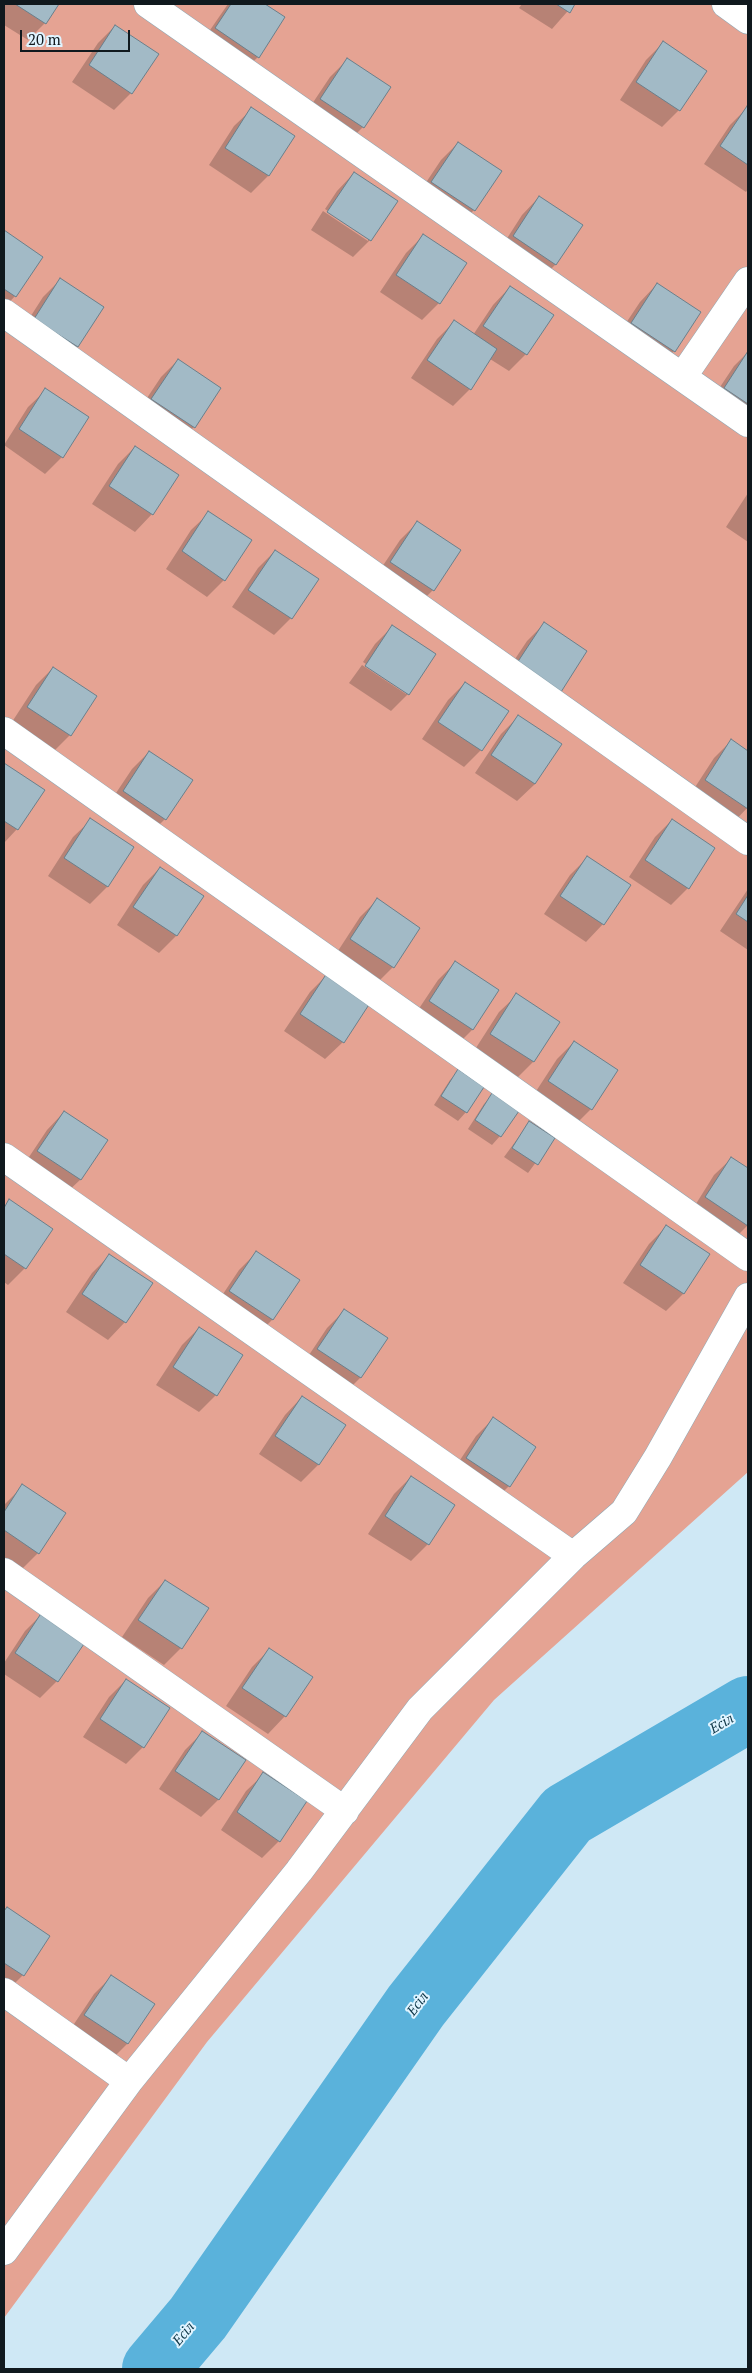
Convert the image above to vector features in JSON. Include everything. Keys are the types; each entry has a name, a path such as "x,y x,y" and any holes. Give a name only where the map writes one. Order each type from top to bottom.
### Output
{"street":[{"path":"148,4 748,423"},
{"path":"726,4 748,20"},
{"path":"683,376 748,281"},
{"path":"4,312 748,841"},
{"path":"4,732 748,1258"},
{"path":"4,1157 573,1556"},
{"path":"4,2251 129,2081 345,1811 420,1709 573,1556 624,1512 658,1457 748,1297"},
{"path":"4,1572 345,1811"},
{"path":"4,1992 129,2081"}],"shaded area":[{"path":"4,4 748,4 748,1472 494,1700 207,2042 4,2318"}],"building":[{"path":"15,4 59,4 46,24"},
{"path":"231,4 265,4 285,17 259,58 215,28"},
{"path":"556,4 575,4 570,13"},
{"path":"115,25 159,54 132,94 89,65"},
{"path":"663,41 707,71 680,111 636,82"},
{"path":"347,58 391,87 364,128 320,99"},
{"path":"251,107 295,136 269,176 225,148"},
{"path":"748,107 748,165 720,146"},
{"path":"458,142 502,171 475,211 431,182"},
{"path":"354,172 398,201 371,241 327,212"},
{"path":"539,196 583,225 556,265 513,236"},
{"path":"4,230 43,257 16,297 4,289"},
{"path":"423,234 467,263 440,304 396,275"},
{"path":"60,278 104,307 78,347 34,319"},
{"path":"657,283 701,312 675,352 631,323"},
{"path":"510,286 554,315 527,355 483,326"},
{"path":"454,320 497,349 471,390 427,360"},
{"path":"748,351 748,404 724,388"},
{"path":"178,359 221,388 195,428 151,399"},
{"path":"45,388 89,417 63,458 19,429"},
{"path":"135,446 179,475 153,515 109,486"},
{"path":"208,511 252,540 225,581 182,551"},
{"path":"417,521 461,550 434,591 390,562"},
{"path":"275,550 319,579 292,619 248,590"},
{"path":"544,622 587,651 561,692 517,663"},
{"path":"392,625 436,654 409,695 365,666"},
{"path":"53,667 97,696 71,736 27,707"},
{"path":"465,682 509,711 482,751 438,722"},
{"path":"518,715 562,744 535,784 491,755"},
{"path":"731,739 748,751 748,809 705,780"},
{"path":"149,751 193,780 166,820 123,791"},
{"path":"4,763 45,790 18,830 4,821"},
{"path":"90,818 134,847 108,887 64,858"},
{"path":"672,819 715,848 689,889 645,860"},
{"path":"587,856 631,885 604,925 560,896"},
{"path":"160,867 204,896 177,936 133,907"},
{"path":"748,895 748,922 736,914"},
{"path":"377,898 420,928 394,968 350,939"},
{"path":"455,961 499,990 473,1030 429,1001"},
{"path":"327,973 370,1003 344,1043 300,1014"},
{"path":"516,993 560,1022 534,1062 490,1034"},
{"path":"574,1041 618,1070 592,1110 548,1081"},
{"path":"458,1069 484,1087 467,1113 441,1096"},
{"path":"492,1093 519,1111 501,1137 475,1120"},
{"path":"64,1111 108,1140 81,1180 37,1151"},
{"path":"529,1121 555,1138 538,1165 512,1148"},
{"path":"731,1157 748,1168 748,1226 705,1197"},
{"path":"9,1199 53,1229 26,1269 4,1254 4,1208"},
{"path":"666,1225 710,1254 684,1294 640,1265"},
{"path":"256,1251 300,1280 273,1320 229,1291"},
{"path":"109,1254 153,1283 126,1323 82,1294"},
{"path":"344,1309 388,1338 361,1378 317,1349"},
{"path":"199,1327 243,1355 217,1396 173,1367"},
{"path":"302,1396 346,1425 319,1465 275,1436"},
{"path":"493,1417 536,1447 510,1487 466,1458"},
{"path":"411,1476 455,1505 429,1545 385,1516"},
{"path":"22,1484 66,1513 39,1554 4,1530 4,1512"},
{"path":"165,1580 209,1608 182,1649 138,1620"},
{"path":"42,1612 86,1641 58,1682 15,1653"},
{"path":"269,1648 313,1677 286,1717 242,1688"},
{"path":"126,1679 170,1708 144,1748 100,1719"},
{"path":"202,1731 246,1760 219,1800 175,1771"},
{"path":"263,1772 307,1801 280,1842 237,1812"},
{"path":"7,1907 50,1936 24,1976 4,1963 4,1911"},
{"path":"111,1975 155,2004 128,2044 84,2015"}],"waterway":[{"name":"Есіл","path":"155,2369 198,2318 416,2006 567,1815 748,1709"}]}
